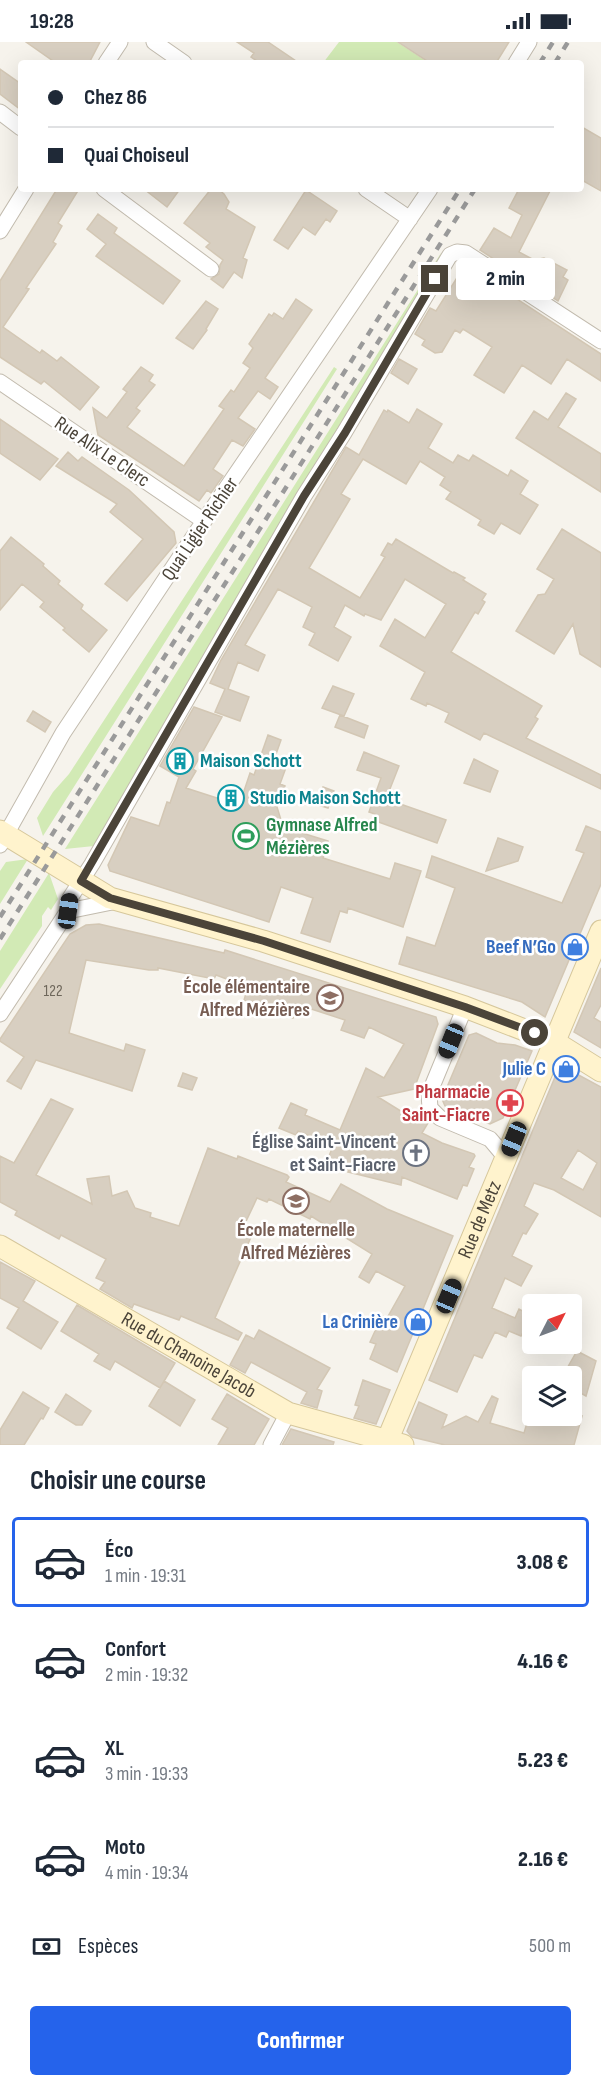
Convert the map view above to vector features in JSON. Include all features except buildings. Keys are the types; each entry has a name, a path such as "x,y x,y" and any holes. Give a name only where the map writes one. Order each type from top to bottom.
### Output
{"main road":[{"path":"2,837 117,901 264,941 465,1007 553,1041 601,1071"},
{"name":"Rue de Metz","path":"395,1443 553,1041 601,931"},
{"name":"Rue du Chanoine Jacob","path":"0,1246 288,1413 395,1443"}],"street":[{"path":"108,60 120,42"},
{"path":"154,42 180,60"},
{"path":"518,60 529,42"},
{"path":"0,112 18,126"},
{"path":"0,231 24,192"},
{"path":"108,192 212,269"},
{"path":"370,192 410,219"},
{"name":"Quai Ligier Richier","path":"2,837 63,733 428,192"},
{"path":"0,1014 68,911 70,898 304,496 345,433 453,252 466,254 601,341"},
{"name":"Rue Alix Le Clerc","path":"0,382 204,521"},
{"path":"68,911 117,901"},
{"path":"465,1007 429,1094 430,1108 440,1118 490,1139 506,1158"},
{"path":"271,1445 288,1413"}],"green space":[{"path":"339,42 397,42 424,60 325,60"},
{"path":"441,253 94,846 65,849"},
{"path":"334,367 337,369 43,836 37,818 53,792 69,774"},
{"path":"28,859 0,904 0,871 6,862"},
{"path":"49,873 58,899 51,910 48,907 42,916 42,926 0,989 0,951"}],"railway":[{"path":"542,60 553,42"},
{"path":"557,60 568,42"},
{"path":"0,917 458,192"},
{"path":"0,939 473,192"}],"place":[{"name":"Maison Schott","path":"180,761"},
{"name":"Studio Maison Schott","path":"231,798"},
{"name":"Gymnase Alfred Mézières","path":"246,836"},
{"name":"Beef N’Go","path":"575,947"},
{"name":"École élémentaire Alfred Mézières","path":"330,998"},
{"name":"Julie C","path":"566,1069"},
{"name":"Pharmacie Saint-Fiacre","path":"510,1103"},
{"name":"Église Saint-Vincent et Saint-Fiacre","path":"416,1153"},
{"name":"École maternelle Alfred Mézières","path":"296,1201"},
{"name":"La Crinière","path":"418,1322"}],"route":[{"path":"435,279 345,433 304,496 81,881 110,898 264,941 465,1007 535,1033"}]}
